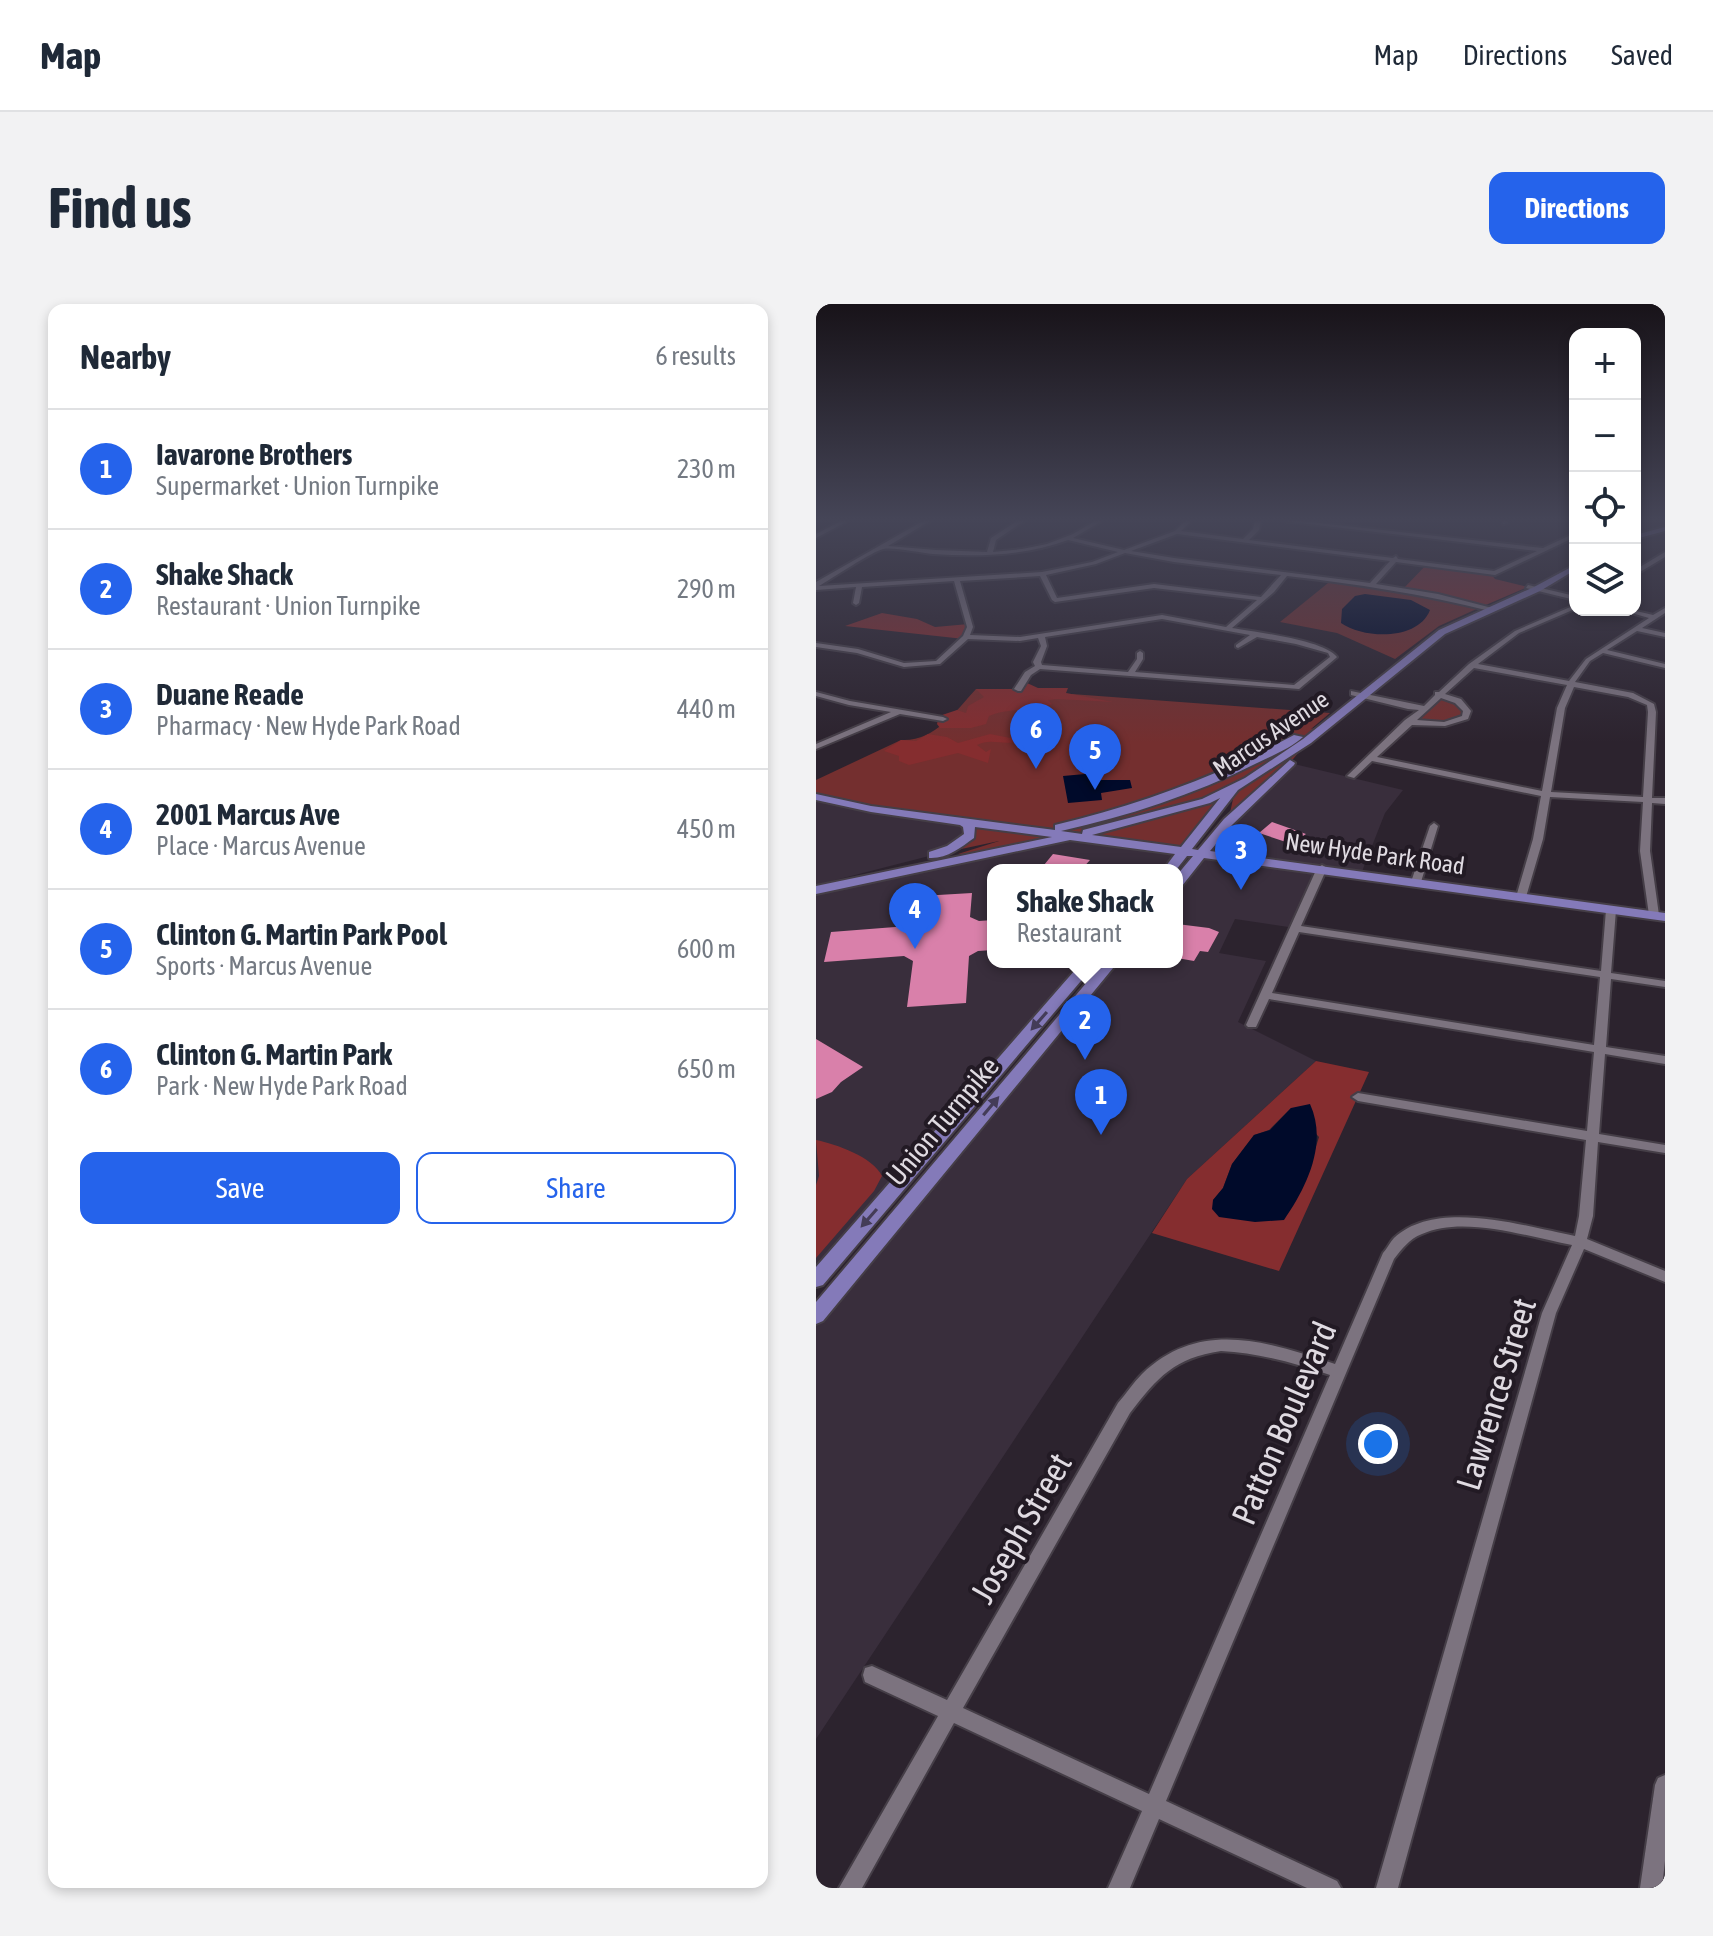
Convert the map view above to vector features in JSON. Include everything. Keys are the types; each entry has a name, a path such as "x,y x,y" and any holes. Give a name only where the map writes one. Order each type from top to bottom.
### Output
{"main road":[{"name":"Marcus Avenue","path":"816,888 1077,835 1206,801 1235,787 1307,741 1424,635 1517,595"},
{"name":"Marcus Avenue","path":"816,888 933,855 1121,812 1193,787 1313,727 1361,695"},
{"path":"1183,876 1242,808 1361,695"},
{"path":"1174,864 1258,757"},
{"path":"1193,787 1235,787"},
{"path":"1193,787 1206,801 1196,839"},
{"path":"1112,827 1189,798 1194,794 1193,787"},
{"path":"1235,787 1234,804 1242,808"},
{"name":"New Hyde Park Road","path":"816,788 875,802 1023,823 1037,830"},
{"name":"New Hyde Park Road","path":"816,797 865,808 1017,830 1077,835 1660,916"},
{"path":"933,855 951,849 970,835 969,826 964,822"},
{"path":"1005,850 1030,841 1037,830"},
{"name":"Union Turnpike","path":"816,1280 1085,968"},
{"name":"Union Turnpike","path":"816,1316 1106,968"}],"street":[{"path":"856,603 857,595"},
{"path":"816,645 858,651 904,665 934,667 966,637 970,627 961,595"},
{"path":"1052,595 1055,600 1091,595"},
{"path":"1229,595 1263,599"},
{"path":"1228,628 1267,595"},
{"path":"1424,595 1486,608"},
{"path":"1351,776 1471,665 1517,632 1569,610"},
{"path":"1521,897 1538,839 1561,708 1571,683 1581,667 1601,651 1665,610"},
{"path":"1641,614 1654,617"},
{"path":"966,637 1015,639 1152,617 1257,634 1316,648 1334,657 1296,687 1039,667 1028,674 1018,689"},
{"path":"1636,629 1665,635"},
{"path":"1238,646 1257,634"},
{"path":"1039,667 1037,662 1044,646 1041,635"},
{"path":"1601,651 1665,666"},
{"path":"1130,675 1140,659 1140,653"},
{"path":"1471,665 1630,695 1650,704 1645,851 1660,916"},
{"path":"816,694 943,719"},
{"path":"1408,722 1445,724 1465,717 1467,711 1463,705 1438,694"},
{"path":"1361,695 1423,708"},
{"path":"816,747 898,712"},
{"path":"1370,758 1546,794 1665,801"},
{"path":"1416,882 1434,826"},
{"path":"1252,1025 1322,868"},
{"name":"Lawrence Street","path":"1387,1888 1549,1313 1580,1242 1586,1216 1611,910"},
{"path":"1295,928 1665,984"},
{"path":"1265,995 1665,1060"},
{"path":"1358,1097 1665,1149"},
{"path":"920,1159 941,1166"},
{"name":"Patton Boulevard","path":"1119,1888 1338,1371 1388,1257 1399,1242 1415,1231 1438,1223 1480,1222 1580,1242 1624,1257 1665,1277"},
{"name":"Joseph Street","path":"850,1888 1124,1408 1151,1373 1194,1349 1234,1344 1267,1348 1338,1371"},
{"path":"872,1675 1330,1888"},
{"path":"1651,1888 1665,1785"}],"shaded area":[{"path":"1313,595 1417,595 1481,607 1439,626 1395,659 1337,633 1280,622"},
{"path":"1429,595 1509,595 1481,607"},
{"path":"882,613 917,619 935,627 969,624 964,639 845,626"},
{"path":"1027,683 1038,688 1068,688 1066,693 1113,702 1048,700 1052,704 997,713 989,716 986,724 971,728 940,728 937,724 939,716 957,710 966,713 968,706 984,697 976,689 1023,689"},
{"path":"976,689 1330,713 1311,729 1322,725 1288,765 1228,822 1235,790 1186,850 1077,835 990,853 958,854 999,841 933,855 965,840 969,826 816,793 816,780 901,740 934,731"},
{"path":"1366,694 1423,708 1438,694 1458,701 1467,713 1455,722 1408,722 1422,709"},
{"path":"928,734 947,737 958,743 990,734 1021,740 977,745 986,752 991,749 988,763 958,753 909,765 899,761 899,756 884,751 901,740 916,741"},
{"path":"1290,763 1403,790 1385,813 1361,874 1322,869 1295,928 1235,919 1219,953 1266,961 1238,1022 1316,1061 1187,1179 816,1739 816,1316 1106,968 1183,968 1183,877"},
{"path":"816,793 956,818 971,831 933,855 816,885"},
{"path":"1077,835 1186,850 1174,864 987,864 987,968 1085,968 816,1280 816,890"},
{"path":"1316,1061 1369,1072 1279,1271 1152,1233 1187,1179","holes":["1291,1108 1319,1137 1306,1179 1213,1200 1223,1188 1232,1164 1254,1135 1269,1130"]},
{"path":"816,1140 862,1157 882,1176 874,1191 816,1258 816,1185 819,1176"}],"water":[{"path":"1355,596 1411,600 1430,610 1424,620 1403,632 1363,632 1341,623 1342,609"},
{"path":"1096,773 1098,780 1130,780 1132,788 1101,793 1102,800 1068,803 1063,776"},
{"path":"1310,1104 1317,1134 1316,1149 1307,1179 1284,1220 1255,1222 1219,1217 1212,1209 1213,1200 1223,1188 1232,1164 1254,1135 1270,1130 1291,1108"}],"building":[{"path":"1272,822 1306,834 1292,844 1259,833"},
{"path":"1053,854 1090,860 1086,864 1045,864"},
{"path":"972,893 970,917 987,920 987,950 969,956 966,1003 907,1007 913,961 904,956 824,962 831,932 908,926 917,921 921,896"},
{"path":"1183,925 1219,932 1208,952 1200,951 1194,961 1183,959"},
{"path":"816,1039 863,1067 832,1092 816,1099"}],"place":[{"name":"Clinton G. Martin Park","path":"1036,769"},
{"name":"Clinton G. Martin Park Pool","path":"1095,790"},
{"name":"Duane Reade","path":"1241,890"},
{"name":"2001 Marcus Ave","path":"915,949"},
{"name":"Shake Shack","path":"1085,1060"},
{"name":"Iavarone Brothers","path":"1101,1135"}]}
